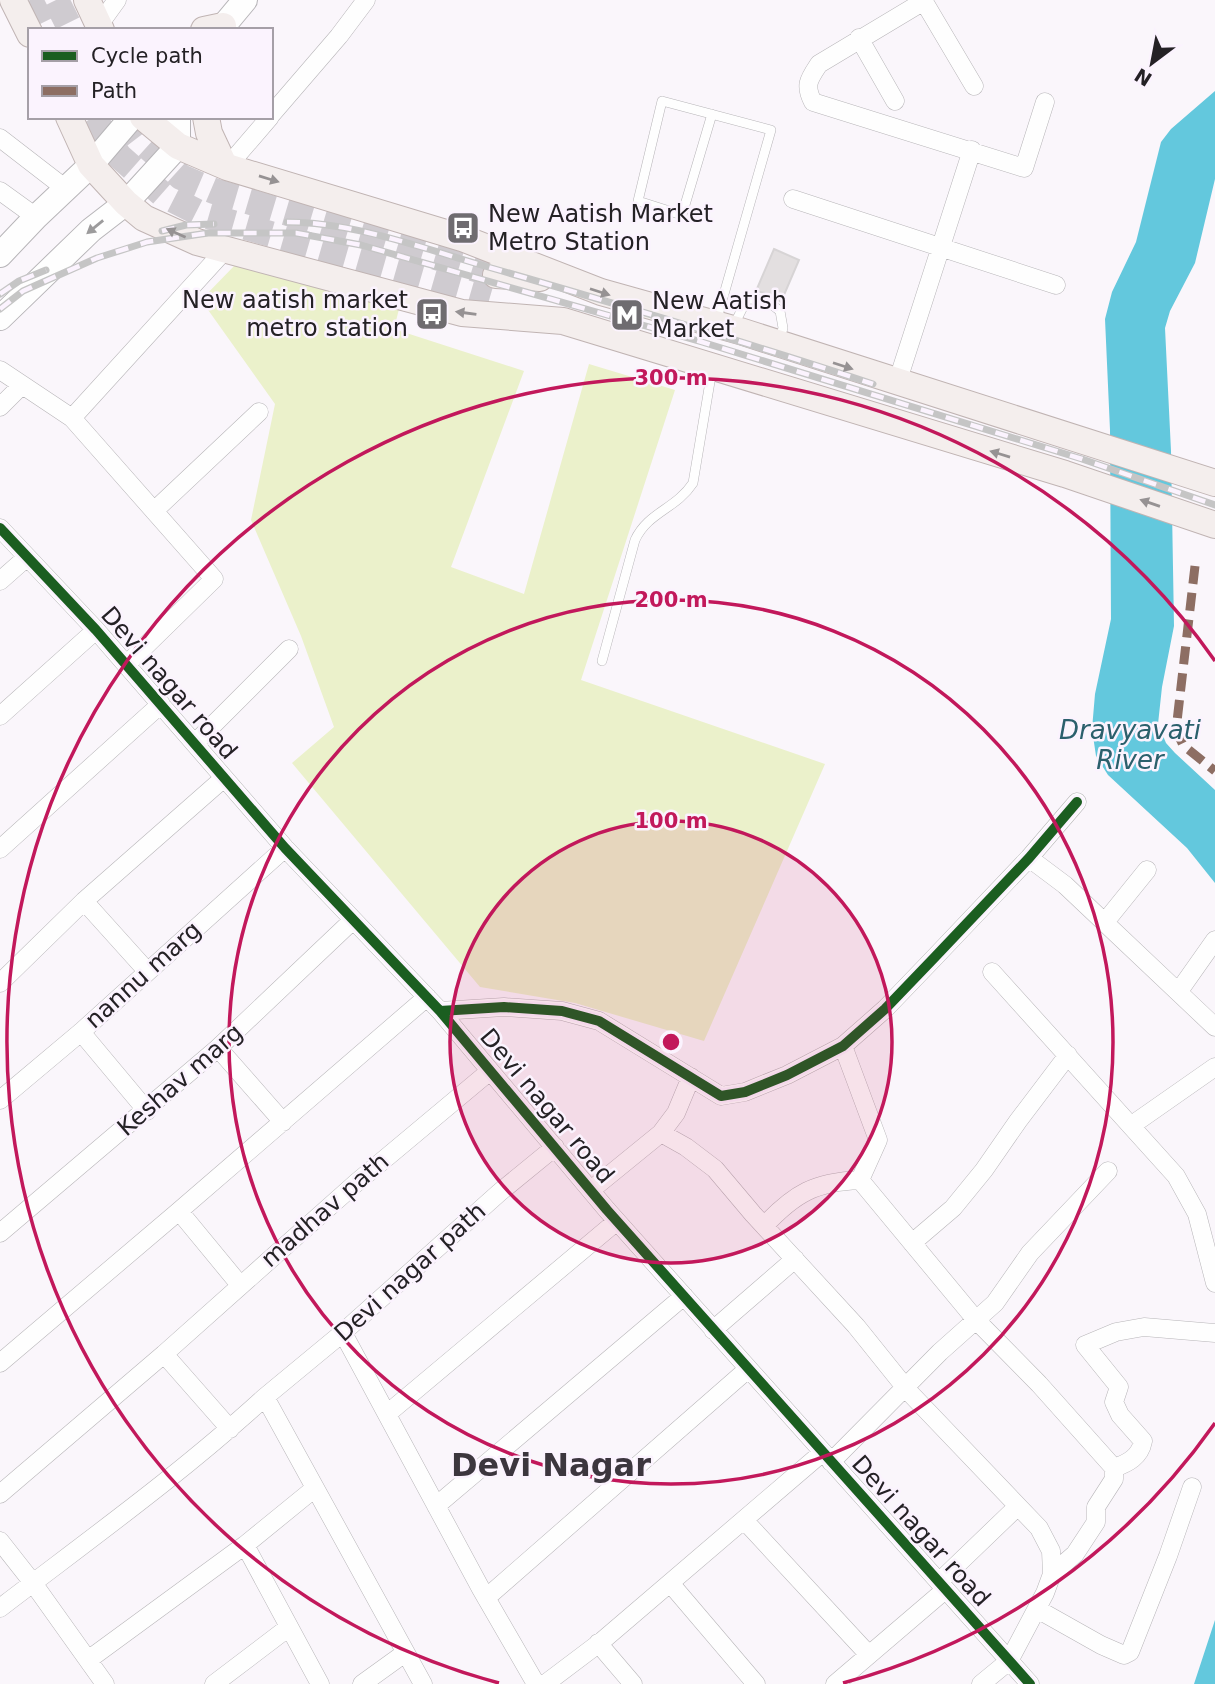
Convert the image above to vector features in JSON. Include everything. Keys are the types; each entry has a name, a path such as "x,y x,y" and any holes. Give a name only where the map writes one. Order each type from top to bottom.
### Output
{"main road":[{"path":"13,0 28,30"},
{"path":"87,0 103,28"},
{"path":"216,28 245,0"},
{"path":"70,119 91,166 126,204 144,218 197,242 462,313 563,321"},
{"path":"0,254 91,166 130,119"},
{"path":"146,119 178,145 225,166 462,238 601,292 779,344 1215,484"},
{"path":"0,318 91,230 126,204 178,145 178,119"},
{"path":"206,119 209,133 225,166"},
{"path":"563,279 493,286 563,321 1065,474 1215,525"}],"street":[{"path":"103,28 117,0"},
{"path":"273,113 339,36 366,0"},
{"path":"974,86 924,0 819,64 810,77 807,91 813,102 1024,168 1045,102"},
{"path":"859,38 895,101"},
{"path":"225,166 267,119"},
{"path":"0,138 66,189"},
{"path":"897,383 972,150"},
{"path":"0,191 36,217"},
{"path":"793,199 1056,285"},
{"path":"72,418 224,251"},
{"path":"0,370 72,418 214,579 126,665"},
{"path":"0,407 22,385"},
{"path":"154,511 259,412"},
{"name":"Devi nagar road","path":"0,528 96,630 285,848 440,1011 617,1221 1030,1684"},
{"path":"0,581 26,558"},
{"path":"0,716 96,630"},
{"path":"195,743 289,649"},
{"path":"0,849 161,704"},
{"path":"0,983 83,901 224,778"},
{"path":"440,1011 504,1007 562,1011 587,1017 599,1021 720,1096 745,1092 788,1075 843,1046 886,1009 1029,858 1077,802"},
{"name":"nannu marg","path":"0,1100 81,1032 285,848"},
{"path":"1029,858 1065,885 1215,1027"},
{"path":"1105,922 1147,870"},
{"path":"83,901 147,971"},
{"name":"Keshav marg","path":"0,1233 147,1111 354,920"},
{"path":"1179,991 1215,940"},
{"path":"992,972 1176,1176 1197,1214 1215,1283"},
{"path":"0,1363 427,997"},
{"path":"81,1032 147,1111"},
{"path":"843,1046 878,1140 860,1180"},
{"path":"218,1048 283,1122"},
{"path":"912,1243 953,1208 985,1170 1017,1121 1068,1055"},
{"name":"madhav path","path":"0,1494 164,1354 356,1183 490,1071"},
{"path":"1132,1125 1212,1075"},
{"path":"591,1190 661,1133 676,1113 691,1077"},
{"path":"661,1133 686,1147 715,1169 856,1326 906,1388 1039,1528 1051,1551 1052,1574 1009,1661 981,1684"},
{"name":"Devi nagar path","path":"0,1608 230,1429 555,1147"},
{"path":"545,1684 744,1520 827,1457 906,1388 940,1352 995,1303 1030,1253 1108,1171"},
{"path":"764,1226 798,1194 834,1181 860,1180"},
{"path":"860,1180 976,1320 1039,1384 1114,1468 1114,1479 1096,1507 1096,1522 1092,1529 1075,1554 1052,1574"},
{"path":"179,1211 240,1285"},
{"path":"387,1414 617,1221"},
{"path":"713,1330 795,1259"},
{"path":"436,1506 684,1296"},
{"path":"1114,1468 1130,1462 1142,1449 1143,1441 1120,1415 1114,1402 1119,1387 1085,1345 1116,1332 1144,1327 1215,1333"},
{"path":"343,1333 486,1598 536,1684"},
{"path":"164,1354 230,1429"},
{"path":"486,1598 748,1369"},
{"path":"265,1397 423,1684"},
{"path":"1037,1609 1101,1646 1124,1654 1130,1653 1192,1488"},
{"path":"88,1660 245,1545 315,1489"},
{"path":"835,1684 942,1586 1017,1507"},
{"path":"744,1520 869,1655"},
{"path":"0,1541 105,1684"},
{"path":"245,1545 320,1684"},
{"path":"670,1583 756,1684"},
{"path":"214,1684 289,1627"},
{"path":"598,1643 633,1684"},
{"path":"362,1684 405,1653"}],"lane":[{"path":"712,114 682,215 638,201 662,100 771,130 724,327"},
{"path":"724,327 738,314 747,299 766,300 780,311 783,328 779,344"},
{"path":"602,661 635,540 641,527 679,501 693,482 713,366"}],"green space":[{"path":"236,264 399,309 394,329 524,371 451,567 524,594 589,364 675,390 581,680 825,764 704,1041 575,1003 480,987 292,763 334,727 301,636 251,520 275,404 201,300"}],"water":[{"name":"Dravyavati River","path":"1215,91 1215,179 1195,263 1170,311 1165,328 1171,451 1174,626 1158,724 1166,743 1215,790 1215,883 1187,848 1108,775 1096,756 1092,729 1095,694 1111,619 1110,430 1105,319 1112,292 1136,242 1161,142 1171,129"},
{"path":"1215,1620 1215,1684 1194,1684"}],"building":[{"path":"774,249 799,260 781,302 770,294 756,291"}],"tunnel":[{"path":"30,0 44,28"},
{"path":"56,0 70,28"},
{"path":"94,119 119,156 162,194 201,214 490,297"},
{"path":"124,119 138,138 181,177 214,191 496,275"}],"railway":[{"path":"287,222 312,223 389,238 873,384"},
{"path":"162,231 186,225 214,224"},
{"path":"0,309 23,291 97,258 147,242 208,233 296,233 361,245 702,342 1082,459 1215,505"},
{"path":"0,294 19,281 46,270"}],"marked path":[{"path":"1195,566 1176,730 1183,745 1215,771"}],"cycle path":[{"path":"0,528 96,630 285,848 440,1011 607,1210 1030,1684"},
{"path":"440,1011 504,1007 562,1011 599,1021 721,1096 745,1092 787,1075 843,1046 885,1009 934,958 1029,858 1077,802"}],"place":[{"name":"New Aatish Market Metro Station","path":"463,228"},
{"name":"New aatish market metro station","path":"432,314"},
{"name":"New Aatish Market","path":"627,315"}],"district":[{"name":"Devi Nagar","path":"551,1465"}]}
